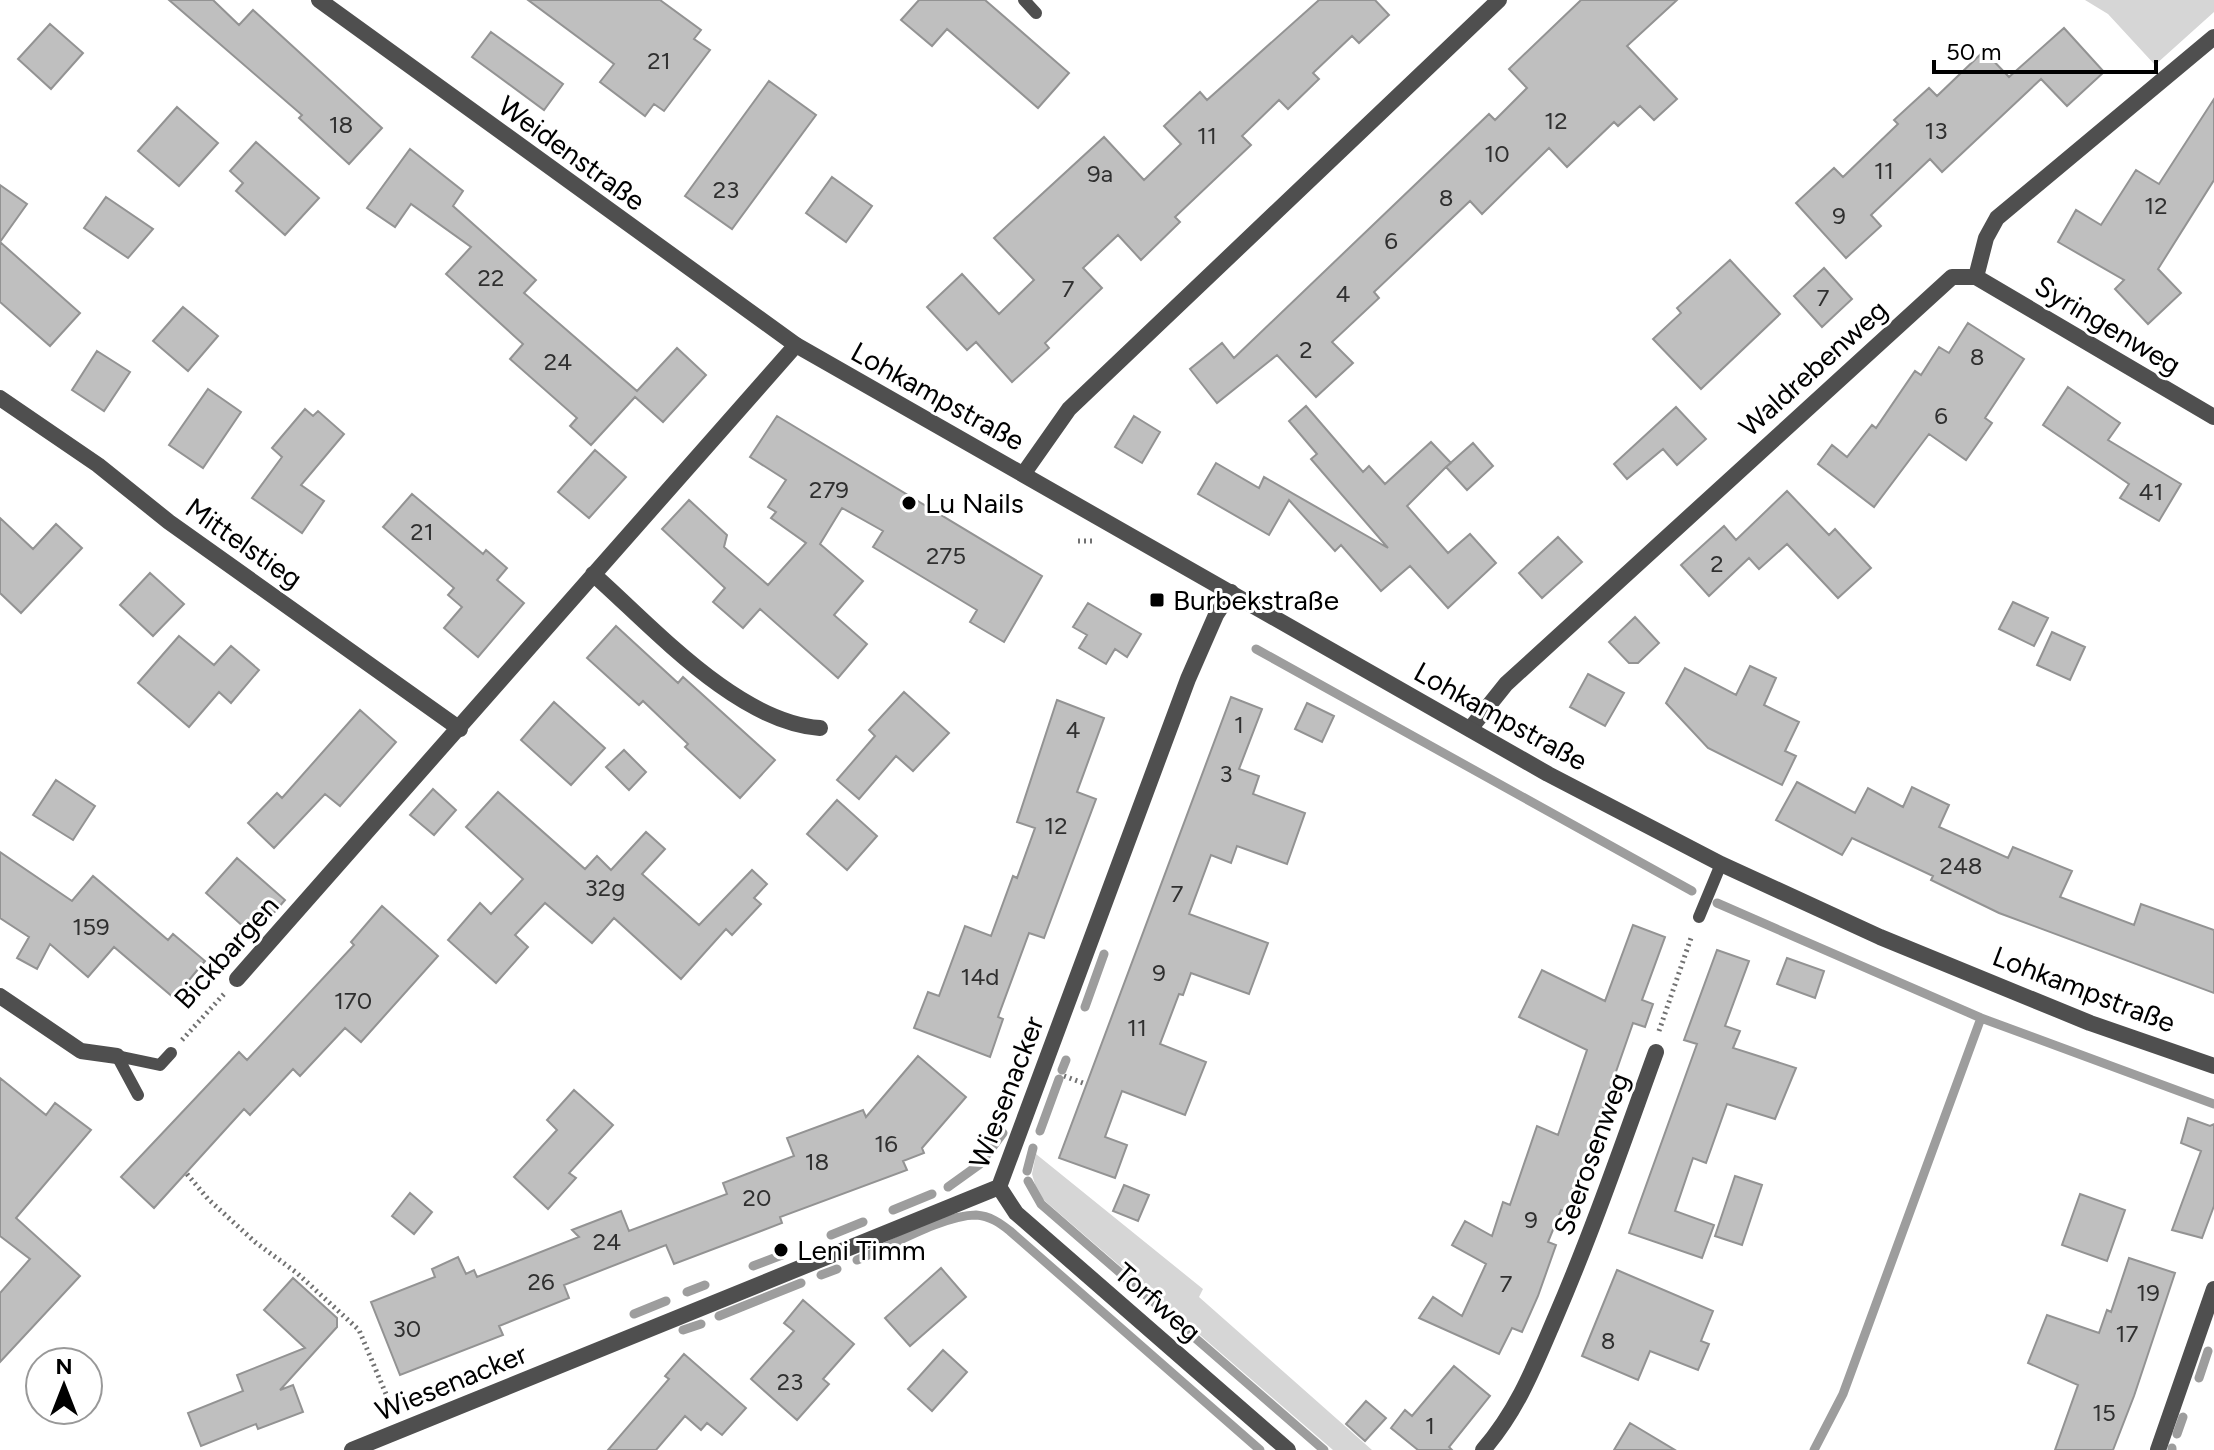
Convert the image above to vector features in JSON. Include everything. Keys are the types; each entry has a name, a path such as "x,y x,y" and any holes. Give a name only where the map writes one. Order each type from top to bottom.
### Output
{"street":[{"name":"Weidenstraße","path":"319,0 796,345"},
{"path":"1024,473 1069,409 1499,0"},
{"path":"1976,277 1986,238 1997,218 2214,37"},
{"name":"Waldrebenweg","path":"1470,729 1506,684 1952,277 1976,277"},
{"name":"Syringenweg","path":"1976,277 2214,417"},
{"name":"Lohkampstraße","path":"796,345 1470,729 1721,864 1943,963 2090,1023 2214,1066"},
{"path":"455,735 796,345"},
{"name":"Mittelstieg","path":"0,398 98,465 169,522 455,735"},
{"path":"593,574 727,690 793,726 820,728"},
{"name":"Wiesenacker","path":"352,1450 999,1187 1188,679 1216,615 1231,592"},
{"name":"Bickbargen","path":"237,979 455,735"},
{"path":"0,996 81,1051 117,1056"},
{"name":"Seerosenweg","path":"1483,1450 1504,1426 1523,1393 1572,1281 1656,1052"},
{"name":"Torfweg","path":"999,1187 1016,1213 1288,1450"},
{"path":"2158,1450 2214,1289"}],"lane":[{"path":"1024,0 1036,13"},
{"path":"1699,917 1721,864"},
{"path":"117,1056 160,1065 171,1053"},
{"path":"117,1056 138,1095"}],"path":[{"name":"Seerosenweg","path":"1656,1052 1659,1029 1699,917"},
{"name":"Bickbargen","path":"171,1053 237,979"},
{"path":"187,1174 220,1210 297,1273 359,1330 401,1430"}],"shaded area":[{"path":"2085,0 2214,0 2214,12 2155,65 2108,14"},
{"path":"1036,1154 1203,1289 1199,1297 1372,1450 1333,1450 1038,1195 1032,1174"}],"building":[{"path":"169,0 213,0 239,25 253,10 382,128 349,164 299,118 302,115"},
{"path":"528,0 660,0 701,30 694,39 710,50 664,111 654,104 645,116 600,82 614,64"},
{"path":"919,0 985,0 1069,73 1038,108 947,29 932,46 901,20"},
{"path":"1319,0 1375,0 1389,15 1359,43 1352,36 1313,73 1319,79 1288,109 1279,100 1242,136 1251,145 1175,217 1180,222 1141,260 1118,235 1083,268 1102,288 1045,343 1049,348 1012,382 976,342 967,350 927,307 962,274 999,314 1034,280 994,238 1104,137 1144,180 1181,144 1164,126 1200,92 1207,100"},
{"path":"1581,0 1677,0 1627,46 1677,99 1654,120 1640,106 1618,126 1614,122 1567,167 1549,148 1482,214 1470,201 1374,292 1379,298 1332,342 1353,363 1316,397 1277,355 1217,403 1190,369 1222,343 1234,358 1489,114 1495,120 1527,88 1509,69"},
{"path":"50,24 83,53 51,89 18,59"},
{"path":"2064,28 2104,72 2067,106 2041,79 1942,172 1930,159 1871,215 1881,226 1846,258 1796,203 1834,168 1843,177 1898,124 1894,120 1929,88 1937,96 1984,51 2009,77"},
{"path":"491,32 563,84 544,110 472,57"},
{"path":"769,81 816,115 732,229 685,196"},
{"path":"2214,99 2214,180 2158,269 2181,293 2148,324 2115,289 2124,280 2058,242 2076,210 2101,225 2136,170 2159,184"},
{"path":"177,107 218,143 179,186 138,151"},
{"path":"256,142 319,198 285,235 236,191 243,183 230,171"},
{"path":"410,149 463,191 453,206 536,280 524,293 637,391 677,348 706,375 663,422 635,397 591,445 570,426 577,418 510,359 523,344 446,274 471,247 411,204 395,227 367,208"},
{"path":"832,177 872,206 846,242 806,213"},
{"path":"0,185 27,204 0,242"},
{"path":"106,197 153,229 128,258 84,228"},
{"path":"0,242 80,313 50,346 0,302"},
{"path":"1730,260 1780,314 1701,389 1653,339 1681,313 1677,308"},
{"path":"1824,268 1852,299 1822,327 1794,296"},
{"path":"183,307 218,336 188,371 153,341"},
{"path":"1968,323 2024,359 1985,418 1992,423 1966,460 1929,434 1874,507 1818,464 1832,445 1847,457 1872,425 1876,428 1915,371 1921,375 1939,347 1949,353"},
{"path":"97,351 130,372 104,411 72,390"},
{"path":"2068,387 2120,423 2108,440 2181,484 2159,521 2120,498 2129,484 2043,425"},
{"path":"208,389 241,412 203,468 169,445"},
{"path":"1306,406 1363,472 1369,466 1385,484 1431,442 1451,463 1473,443 1493,466 1467,490 1446,467 1407,506 1448,553 1470,534 1496,563 1448,608 1410,566 1381,591 1341,545 1335,551 1289,500 1269,535 1198,494 1216,463 1259,488 1264,477 1388,548 1311,459 1317,454 1289,421"},
{"path":"1676,407 1706,439 1677,465 1663,449 1627,479 1614,464"},
{"path":"305,409 313,416 318,411 344,434 301,485 324,501 302,533 252,498 282,457 272,448"},
{"path":"777,416 1042,576 1004,642 970,622 977,610 873,547 883,531 842,508 820,544 863,581 834,615 867,644 838,678 760,609 743,628 713,602 725,588 662,529 689,500 727,535 724,547 768,585 806,543 771,518 776,512 768,507 786,480 750,457"},
{"path":"1134,416 1160,432 1142,463 1115,447"},
{"path":"595,450 626,477 589,518 558,492"},
{"path":"1787,491 1829,535 1835,529 1871,568 1838,598 1787,544 1759,569 1749,558 1709,596 1681,565 1724,526 1736,540"},
{"path":"412,494 483,554 486,550 507,568 497,580 524,603 478,657 444,628 462,607 448,595 454,588 383,527"},
{"path":"0,518 33,549 56,524 82,548 21,613 0,593"},
{"path":"1558,537 1582,562 1542,598 1519,573"},
{"path":"150,573 184,604 153,636 120,605"},
{"path":"2013,602 2048,618 2034,646 1999,629"},
{"path":"1088,603 1141,634 1127,657 1115,649 1106,664 1079,648 1087,635 1073,627"},
{"path":"1635,617 1659,643 1638,663 1629,663 1609,642"},
{"path":"616,626 678,683 683,677 775,760 740,798 685,747 688,744 643,701 639,705 587,658"},
{"path":"2052,632 2085,647 2070,680 2037,665"},
{"path":"179,636 214,665 231,646 259,670 231,703 219,692 189,727 138,683"},
{"path":"1750,666 1776,678 1764,705 1799,722 1785,751 1796,756 1782,785 1708,748 1666,703 1685,668 1736,695"},
{"path":"1588,674 1624,693 1605,726 1570,707"},
{"path":"904,692 949,733 913,771 896,756 859,799 837,780 875,736 869,730"},
{"path":"1231,697 1262,709 1239,769 1259,776 1253,794 1305,813 1287,864 1237,846 1231,863 1211,855 1189,914 1268,943 1249,994 1191,973 1183,995 1179,994 1160,1044 1206,1062 1185,1115 1122,1091 1105,1137 1127,1145 1115,1178 1059,1158"},
{"path":"1057,700 1104,718 1077,792 1096,799 1044,938 1029,933 998,1017 1003,1019 990,1057 914,1028 928,992 939,996 965,926 991,936 1013,876 1017,878 1035,828 1017,822"},
{"path":"554,702 605,748 571,785 521,740"},
{"path":"1307,703 1334,716 1322,742 1295,729"},
{"path":"360,710 396,742 340,806 325,794 274,848 248,823 277,793 282,798"},
{"path":"624,750 646,772 629,790 606,767"},
{"path":"56,780 95,806 73,840 33,815"},
{"path":"1797,782 1855,813 1868,788 1903,807 1912,787 1949,805 1939,827 2008,858 2013,847 2072,871 2060,897 2134,925 2141,904 2214,930 2214,993 1999,913 1931,880 1933,876 1852,838 1842,855 1776,820"},
{"path":"433,789 456,810 434,835 410,815"},
{"path":"498,792 585,869 597,856 611,870 646,832 665,849 642,874 699,925 752,870 767,884 754,898 761,904 732,935 726,929 681,979 614,918 592,943 545,903 515,935 528,947 496,983 448,940 480,903 491,914 523,879 466,827"},
{"path":"837,800 877,836 847,870 807,834"},
{"path":"0,852 72,901 93,876 168,940 173,934 205,961 174,998 114,947 88,977 50,944 37,969 17,958 29,937 0,918"},
{"path":"237,858 285,900 265,923 257,915 245,928 206,893"},
{"path":"382,906 438,956 361,1042 345,1028 300,1076 293,1069 250,1115 244,1109 154,1208 121,1177 239,1052 247,1060 354,945 351,942"},
{"path":"1633,925 1665,937 1642,1000 1653,1004 1645,1027 1633,1023 1567,1212 1561,1210 1548,1242 1556,1245 1538,1296 1522,1332 1512,1328 1499,1354 1419,1318 1433,1297 1462,1316 1486,1264 1452,1245 1465,1221 1492,1236 1503,1202 1510,1205 1537,1126 1558,1135 1587,1050 1519,1017 1542,970 1605,1001"},
{"path":"1717,950 1749,961 1725,1026 1740,1031 1733,1048 1796,1068 1775,1119 1727,1104 1706,1163 1693,1158 1675,1211 1714,1225 1702,1258 1629,1233 1697,1044 1684,1040"},
{"path":"1787,958 1824,971 1815,998 1777,984"},
{"path":"918,1056 966,1097 922,1148 924,1153 903,1161 907,1170 780,1217 782,1223 674,1264 666,1245 564,1285 569,1298 499,1326 503,1335 400,1375 371,1302 435,1277 432,1269 458,1257 466,1274 474,1270 477,1277 579,1237 572,1230 621,1211 629,1231 727,1194 723,1183 794,1156 787,1138 863,1110 866,1117"},
{"path":"0,1078 46,1115 55,1103 91,1130 16,1218 80,1276 0,1362 0,1293 30,1259 0,1236"},
{"path":"574,1090 613,1125 569,1173 576,1178 548,1209 514,1177 557,1130 547,1120"},
{"path":"2188,1118 2210,1126 2214,1124 2214,1206 2202,1238 2172,1230 2201,1151 2181,1143"},
{"path":"1735,1176 1762,1185 1742,1245 1715,1236"},
{"path":"1124,1185 1149,1195 1138,1221 1113,1211"},
{"path":"410,1193 432,1212 414,1234 392,1216"},
{"path":"2080,1194 2125,1210 2107,1261 2062,1245"},
{"path":"2129,1258 2175,1273 2134,1396 2113,1450 2055,1450 2078,1385 2028,1363 2047,1315 2099,1333 2107,1310 2111,1312"},
{"path":"941,1268 966,1297 910,1346 885,1318"},
{"path":"1617,1270 1713,1311 1701,1341 1709,1344 1698,1370 1650,1351 1638,1380 1582,1356"},
{"path":"293,1278 337,1318 337,1327 280,1390 293,1385 303,1412 258,1429 256,1424 201,1446 188,1413 243,1391 237,1375 305,1348 264,1310"},
{"path":"803,1300 854,1344 823,1379 829,1384 797,1420 751,1379 794,1331 784,1323"},
{"path":"943,1350 967,1372 932,1411 908,1389"},
{"path":"684,1354 746,1408 722,1435 707,1423 701,1430 685,1416 656,1450 608,1450 669,1379 665,1376"},
{"path":"1454,1366 1490,1396 1449,1447 1452,1450 1418,1450 1391,1428 1405,1410 1412,1416"},
{"path":"1366,1401 1386,1418 1365,1441 1346,1424"},
{"path":"1630,1423 1675,1450 1614,1450"}],"waterway":[{"path":"1256,649 1692,891"},
{"path":"1717,903 1981,1018 2214,1104"},
{"path":"1085,1007 1104,954"},
{"path":"1814,1450 1843,1394 1981,1018"},
{"path":"1062,1070 1066,1060"},
{"path":"1040,1131 1059,1079"},
{"path":"948,1187 980,1164 1003,1133"},
{"path":"1027,1171 1033,1148"},
{"path":"1028,1181 1041,1204 1324,1450"},
{"path":"893,1210 932,1194"},
{"path":"857,1260 948,1220 976,1215 994,1220 1260,1450"},
{"path":"831,1235 863,1222"},
{"path":"753,1266 782,1255"},
{"path":"821,1275 837,1269"},
{"path":"719,1316 801,1283"},
{"path":"687,1292 705,1285"},
{"path":"634,1314 666,1301"},
{"path":"683,1330 701,1324"},
{"path":"2199,1378 2208,1351"},
{"path":"2177,1434 2183,1417"}],"place":[{"name":"Lu Nails","path":"909,503"},
{"name":"Burbekstraße","path":"1157,600"},
{"name":"Leni Timm","path":"781,1250"}]}
